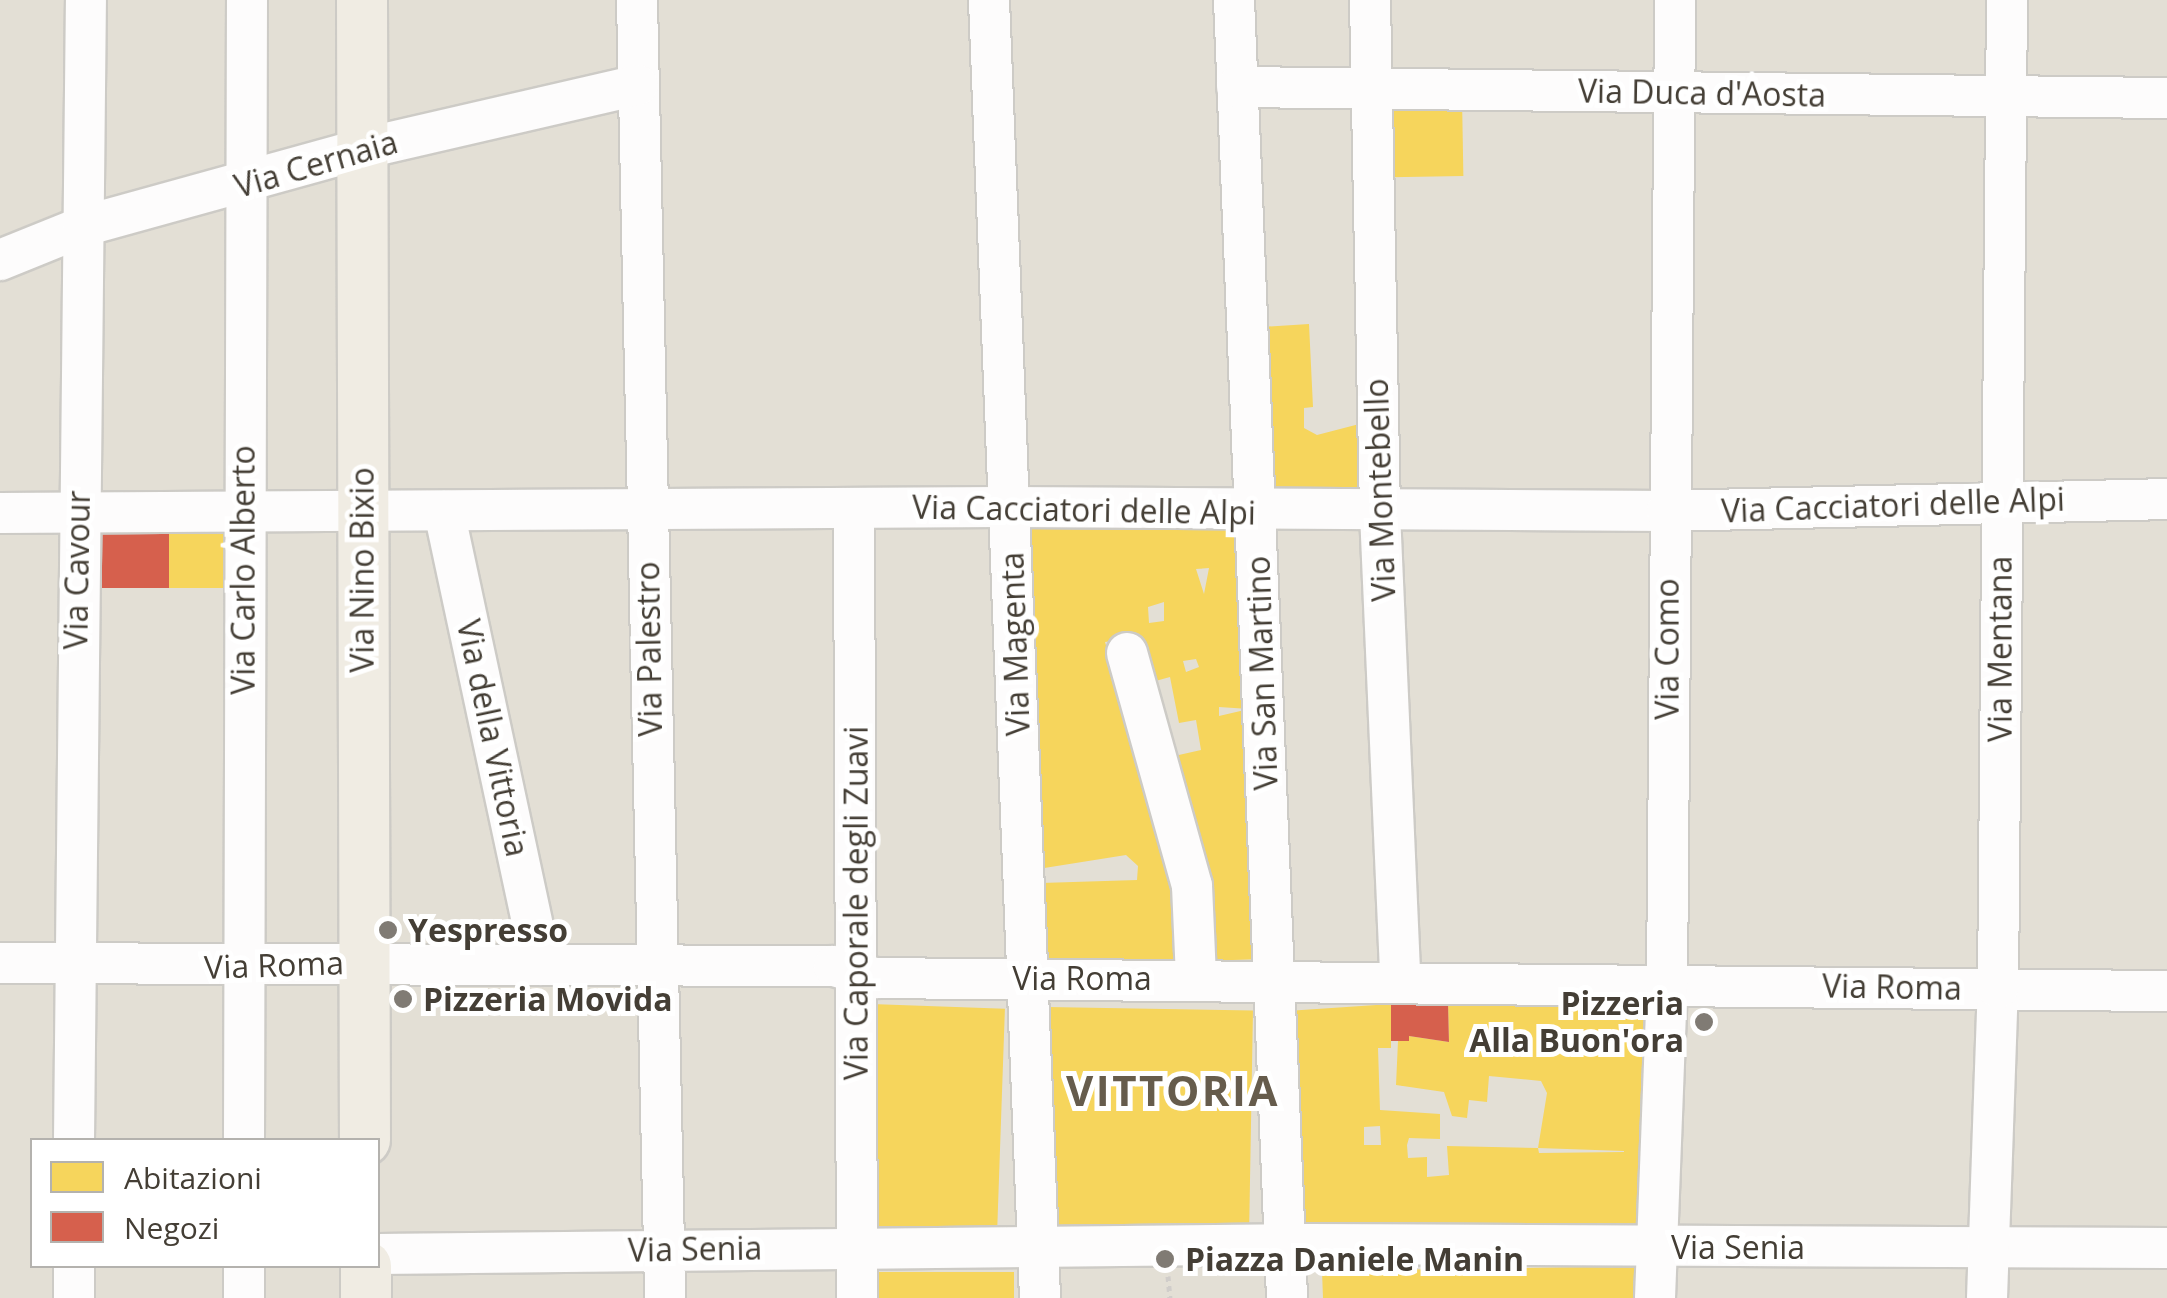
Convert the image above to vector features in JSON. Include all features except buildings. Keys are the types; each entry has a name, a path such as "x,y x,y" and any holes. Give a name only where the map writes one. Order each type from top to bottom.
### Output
{"main road":[{"name":"Via Nino Bixio","path":"362,0 365,1138"},
{"path":"366,1268 366,1298"}],"street":[{"name":"Via Cavour","path":"74,1138 77,512 86,0"},
{"name":"Via Carlo Alberto","path":"244,1138 242,512 247,0"},
{"name":"Via Palestro","path":"637,0 665,1298"},
{"name":"Via Magenta","path":"989,0 1029,978 1030,1241 1040,1298"},
{"name":"Via San Martino","path":"1234,0 1272,979 1292,1238 1287,1298"},
{"name":"Via Montebello","path":"1370,0 1380,513 1400,979"},
{"name":"Via Como","path":"1656,1298 1667,984 1675,0"},
{"name":"Via Mentana","path":"1987,1298 1998,988 2007,0"},
{"name":"Via Cernaia","path":"0,260 84,226 243,186 361,149 638,85"},
{"name":"Via Duca d'Aosta","path":"1237,88 2167,98"},
{"name":"Via Cacciatori delle Alpi","path":"0,512 1010,506 1380,513 1668,511 2167,499"},
{"name":"Via Caporale degli Zuavi","path":"854,508 857,1298"},
{"name":"Via della Vittoria","path":"444,511 541,966"},
{"path":"1127,653 1192,886 1196,977"},
{"name":"Via Roma","path":"0,963 188,968 244,962 656,968 834,966 857,972 1029,978 1400,979 2167,991"},
{"name":"Via Senia","path":"380,1254 1292,1238 1655,1247 2167,1248"},
{"path":"74,1268 74,1298"},
{"path":"244,1268 244,1298"}],"shaded area":[{"path":"0,0 2167,0 2167,1298 0,1298"}],"place":[{"name":"Yespresso","path":"388,930"},
{"name":"Pizzeria Movida","path":"403,999"},
{"name":"Pizzeria Alla Buon'ora","path":"1704,1022"},
{"name":"Piazza Daniele Manin","path":"1165,1259"}],"district":[{"name":"VITTORIA","path":"1173,1090"}]}
